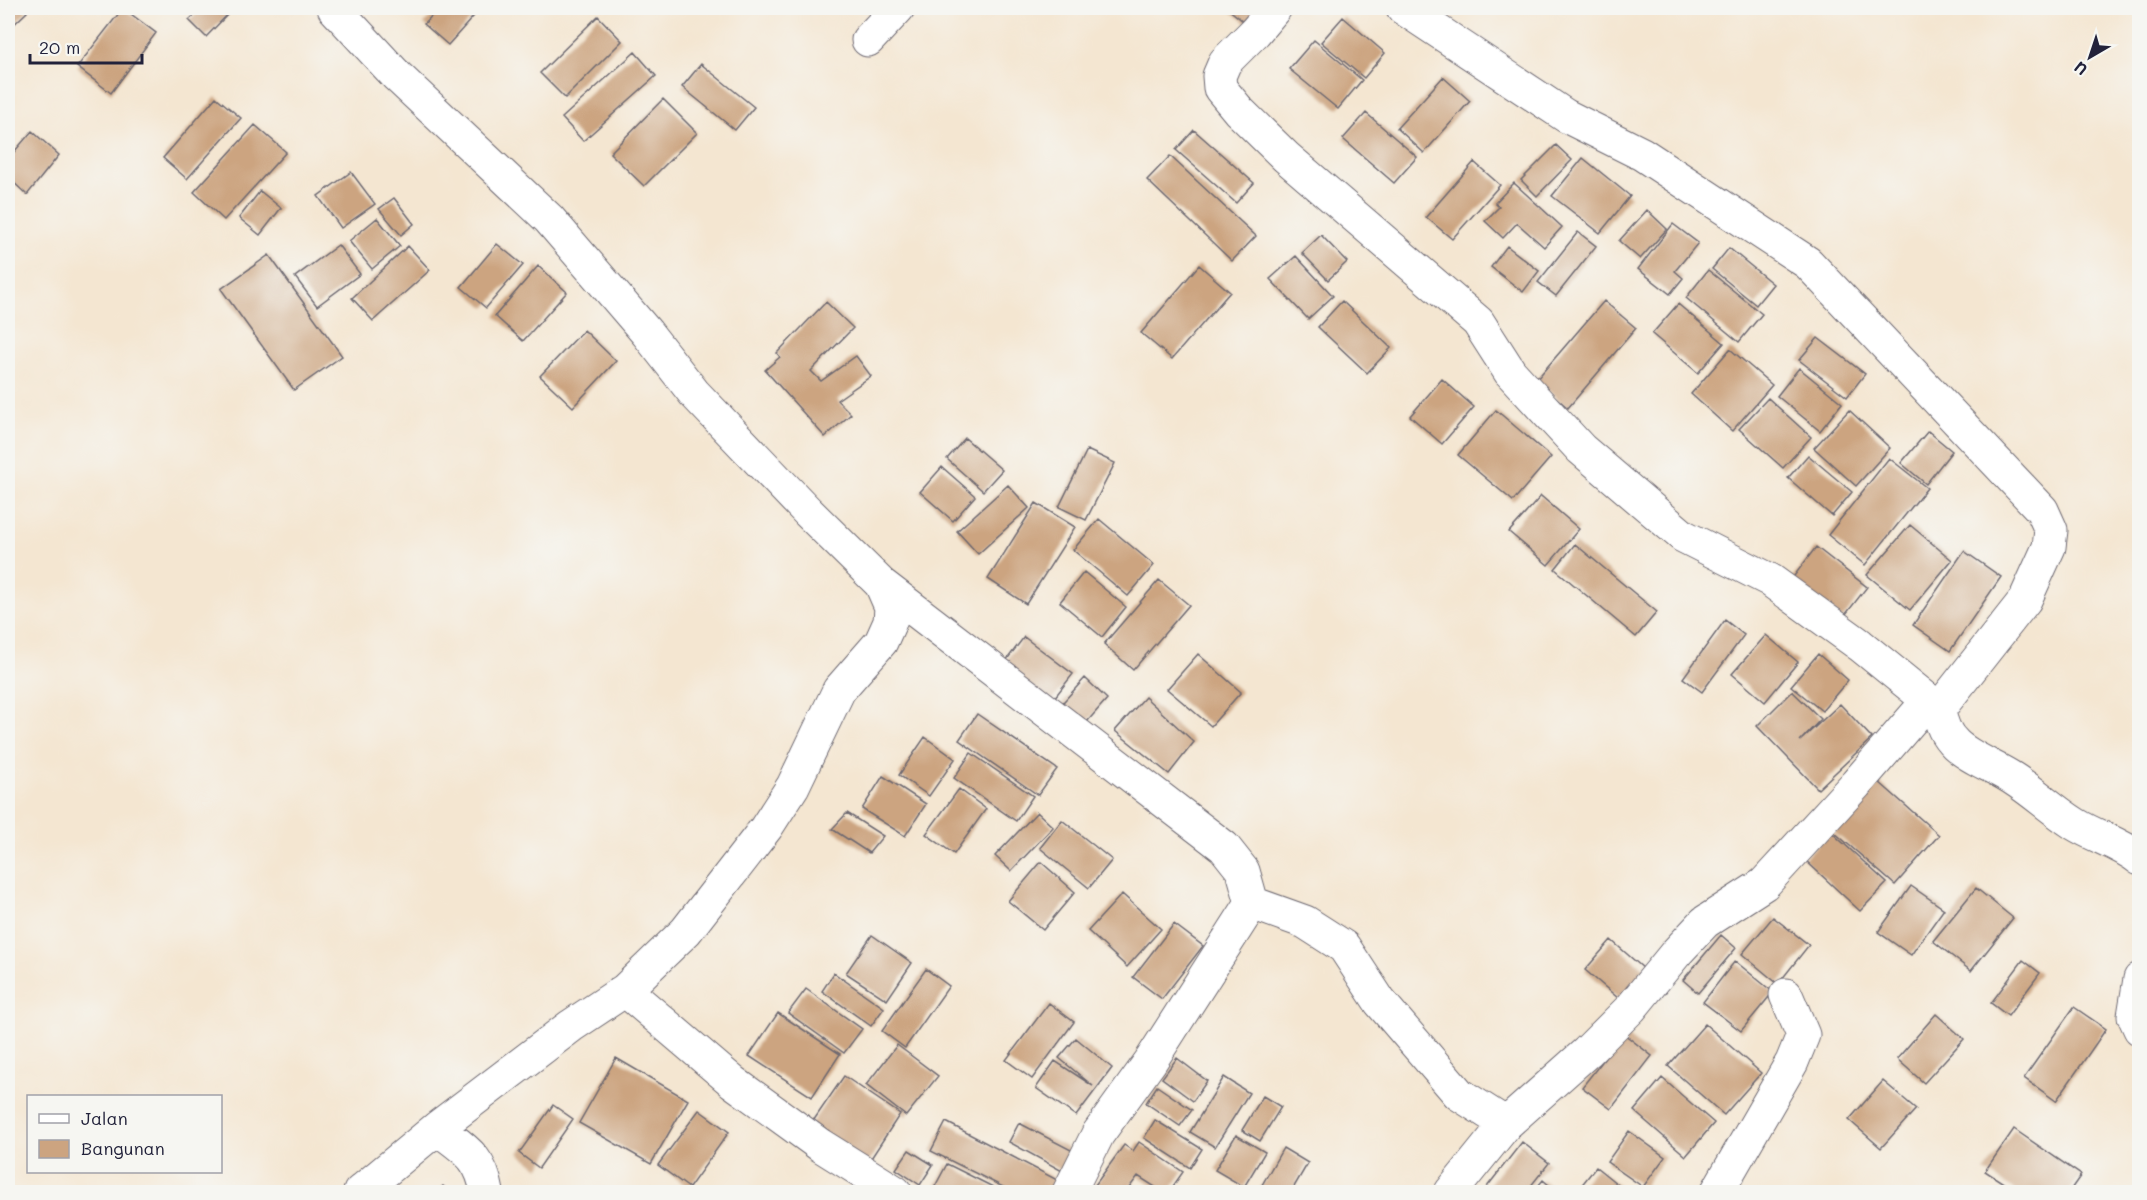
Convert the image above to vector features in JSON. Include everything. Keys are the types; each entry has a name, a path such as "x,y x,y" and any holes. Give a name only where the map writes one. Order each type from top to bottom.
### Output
{"street":[{"path":"334,8 397,76 549,219 647,333 694,393 881,584 1224,847 1243,871 1252,903 1150,1062 1098,1134 1069,1192"},
{"path":"868,40 898,8"},
{"path":"1275,8 1225,62 1220,76 1220,88 1239,111 1286,158 1478,322 1510,372 1581,449 1683,536 1770,580 1860,645 1934,705 1948,737 1968,754 2011,777 2076,824 2126,848 2139,859"},
{"path":"1402,8 1566,116 1642,154 1808,263 2042,510 2052,530 2049,547 2025,600 1934,705 1856,784 1764,884 1705,922 1631,1008 1587,1052 1506,1124 1451,1192"},
{"path":"360,1192 437,1128 571,1026 625,990 686,931 766,828 793,786 839,690 881,642 890,622 891,607 881,584"},
{"path":"1252,903 1305,922 1344,947 1380,1002 1459,1094 1506,1124"},
{"path":"2139,978 2134,1016 2139,1029"},
{"path":"625,990 733,1082 820,1145 895,1192"},
{"path":"1717,1192 1792,1062 1803,1035 1786,995"},
{"path":"437,1128 471,1154 481,1168 487,1192"}],"building":[{"path":"8,8 23,8 27,12 8,30"},
{"path":"123,8 156,33 111,93 77,67"},
{"path":"202,8 224,8 229,13 206,37 189,20"},
{"path":"439,8 481,8 448,45 424,24"},
{"path":"1227,8 1272,8 1254,30"},
{"path":"598,16 622,41 565,98 540,73"},
{"path":"1343,17 1385,53 1364,78 1321,42"},
{"path":"1314,40 1362,80 1338,109 1289,69"},
{"path":"635,52 656,76 583,141 562,118"},
{"path":"701,64 754,107 735,130 682,87"},
{"path":"1443,77 1470,101 1424,153 1397,128"},
{"path":"216,97 241,118 187,179 163,158"},
{"path":"663,99 697,133 644,186 610,153"},
{"path":"1366,113 1417,157 1394,183 1343,139"},
{"path":"255,125 286,152 224,220 194,192"},
{"path":"1194,130 1254,183 1236,203 1176,150"},
{"path":"32,131 59,155 27,195 8,177 8,159"},
{"path":"1556,145 1572,160 1537,196 1521,180"},
{"path":"1170,156 1256,236 1232,261 1147,180"},
{"path":"1583,158 1630,196 1600,233 1552,196"},
{"path":"1474,162 1500,185 1452,239 1426,217"},
{"path":"351,172 375,204 341,228 318,196"},
{"path":"1514,183 1562,227 1544,247 1517,223 1503,238 1485,221 1499,207 1495,203"},
{"path":"260,191 281,208 260,235 239,218"},
{"path":"394,198 414,224 401,235 379,209"},
{"path":"1647,210 1667,229 1640,259 1619,241"},
{"path":"377,218 400,246 372,269 349,241"},
{"path":"1673,224 1698,243 1675,271 1683,278 1670,294 1638,269"},
{"path":"1578,232 1596,246 1556,296 1538,282"},
{"path":"1321,235 1347,262 1328,280 1302,253"},
{"path":"497,244 523,265 486,308 461,287"},
{"path":"338,245 360,274 317,306 295,277"},
{"path":"408,246 430,270 373,321 352,298"},
{"path":"1507,246 1539,271 1523,292 1491,267"},
{"path":"1729,248 1773,284 1756,305 1712,269"},
{"path":"269,255 342,356 294,390 221,289"},
{"path":"1296,256 1333,296 1308,319 1270,279"},
{"path":"1199,265 1230,292 1172,359 1141,333"},
{"path":"538,266 567,292 523,341 495,316"},
{"path":"1708,270 1762,314 1739,342 1686,298"},
{"path":"1342,301 1391,348 1367,373 1318,327"},
{"path":"1604,301 1636,328 1568,408 1536,380"},
{"path":"826,302 853,328 811,371 821,381 856,356 871,376 837,400 851,414 825,437 765,370 780,357 777,353"},
{"path":"1678,304 1724,343 1698,373 1652,334"},
{"path":"584,330 616,361 573,407 540,376"},
{"path":"1818,338 1865,374 1847,397 1799,360"},
{"path":"1730,349 1772,385 1732,431 1691,394"},
{"path":"1799,368 1842,403 1820,431 1777,396"},
{"path":"1442,379 1474,407 1442,444 1410,416"},
{"path":"1768,398 1811,437 1783,468 1739,429"},
{"path":"1496,410 1551,457 1513,501 1458,455"},
{"path":"1849,410 1890,448 1856,486 1814,448"},
{"path":"1928,431 1952,451 1926,484 1901,463"},
{"path":"965,438 1002,470 983,491 947,459"},
{"path":"1087,450 1115,463 1086,520 1059,507"},
{"path":"1808,455 1852,492 1832,516 1788,478"},
{"path":"1889,458 1927,488 1865,565 1828,535"},
{"path":"942,467 975,496 953,521 920,492"},
{"path":"1008,485 1029,508 978,554 957,531"},
{"path":"1541,496 1579,529 1548,565 1509,532"},
{"path":"1036,503 1075,527 1026,604 988,579"},
{"path":"1099,519 1154,565 1128,596 1073,550"},
{"path":"1910,525 1952,560 1910,610 1867,575"},
{"path":"1575,544 1657,612 1636,637 1555,569"},
{"path":"1816,547 1867,587 1842,619 1791,580"},
{"path":"1964,551 2001,577 1950,651 1913,625"},
{"path":"1084,572 1126,607 1102,637 1060,602"},
{"path":"1159,580 1189,605 1133,670 1104,644"},
{"path":"1725,620 1744,635 1702,692 1683,678"},
{"path":"1766,635 1798,662 1765,702 1732,674"},
{"path":"1024,637 1073,674 1047,707 999,670"},
{"path":"1198,654 1241,692 1211,726 1167,689"},
{"path":"1818,654 1848,680 1822,711 1791,686"},
{"path":"1085,678 1107,699 1078,732 1055,711"},
{"path":"1792,691 1821,719 1800,741 1840,704 1872,738 1818,789 1757,726"},
{"path":"1145,697 1194,742 1169,774 1115,731"},
{"path":"977,714 1057,769 1038,795 959,740"},
{"path":"925,737 955,759 929,796 899,775"},
{"path":"971,753 1033,796 1016,821 954,778"},
{"path":"883,776 926,804 905,836 862,809"},
{"path":"1879,782 1939,835 1895,885 1834,832"},
{"path":"959,789 986,809 954,854 926,834"},
{"path":"1037,812 1053,827 1011,871 995,856"},
{"path":"847,813 883,836 869,853 832,829"},
{"path":"1062,820 1112,860 1089,888 1040,848"},
{"path":"1830,831 1887,883 1860,911 1804,859"},
{"path":"1041,862 1075,892 1043,930 1008,901"},
{"path":"1911,886 1944,909 1911,955 1878,932"},
{"path":"1976,888 2013,918 1971,971 1933,941"},
{"path":"1122,894 1161,929 1127,967 1088,931"},
{"path":"1773,917 1809,945 1778,984 1742,954"},
{"path":"1174,924 1203,946 1162,999 1133,977"},
{"path":"872,935 912,963 887,1000 846,973"},
{"path":"1721,935 1736,948 1698,993 1683,980"},
{"path":"1611,940 1651,975 1625,1004 1585,970"},
{"path":"2023,960 2040,973 2008,1016 1991,1003"},
{"path":"1735,961 1773,992 1741,1031 1703,1002"},
{"path":"926,969 949,986 905,1048 882,1031"},
{"path":"834,973 884,1008 871,1026 822,991"},
{"path":"806,989 862,1029 844,1053 788,1013"},
{"path":"1049,1003 1074,1022 1032,1079 1006,1060"},
{"path":"2074,1007 2106,1029 2056,1101 2024,1078"},
{"path":"778,1013 840,1054 812,1097 749,1056"},
{"path":"1936,1014 1964,1039 1924,1083 1897,1059"},
{"path":"1705,1024 1761,1073 1724,1115 1668,1066"},
{"path":"1624,1034 1652,1056 1611,1109 1582,1087"},
{"path":"1076,1038 1112,1068 1076,1116 1036,1088 1055,1061 1093,1086 1059,1058"},
{"path":"897,1045 938,1076 906,1116 866,1085"},
{"path":"616,1058 688,1100 651,1164 579,1123"},
{"path":"1177,1058 1207,1081 1193,1101 1162,1078"},
{"path":"844,1076 900,1114 866,1166 809,1127"},
{"path":"1224,1077 1249,1093 1215,1147 1190,1132"},
{"path":"1662,1078 1714,1123 1686,1156 1634,1111"},
{"path":"1883,1081 1916,1109 1881,1148 1849,1120"},
{"path":"1157,1086 1192,1110 1180,1126 1146,1103"},
{"path":"1263,1096 1281,1107 1260,1141 1242,1130"},
{"path":"553,1105 573,1119 539,1168 519,1153"},
{"path":"699,1110 729,1132 689,1188 658,1165"},
{"path":"1155,1120 1202,1149 1190,1168 1144,1138"},
{"path":"946,1122 1061,1182 1055,1192 1013,1192 931,1151"},
{"path":"1019,1123 1075,1152 1064,1172 1009,1142"},
{"path":"2014,1129 2081,1175 2069,1192 2017,1192 1985,1171"},
{"path":"1629,1131 1665,1157 1643,1187 1607,1162"},
{"path":"1236,1135 1265,1152 1244,1187 1215,1170"},
{"path":"1139,1142 1183,1172 1169,1192 1163,1192 1138,1176 1126,1192 1090,1192 1124,1145 1133,1151"},
{"path":"1522,1142 1549,1163 1526,1192 1483,1192"},
{"path":"1283,1148 1308,1163 1291,1192 1258,1192"},
{"path":"909,1150 933,1165 920,1185 896,1169"},
{"path":"947,1164 1003,1192 932,1192"},
{"path":"1596,1167 1627,1192 1576,1192"},
{"path":"1543,1180 1557,1192 1533,1192"},
{"path":"443,1186 451,1192 437,1192"}]}
